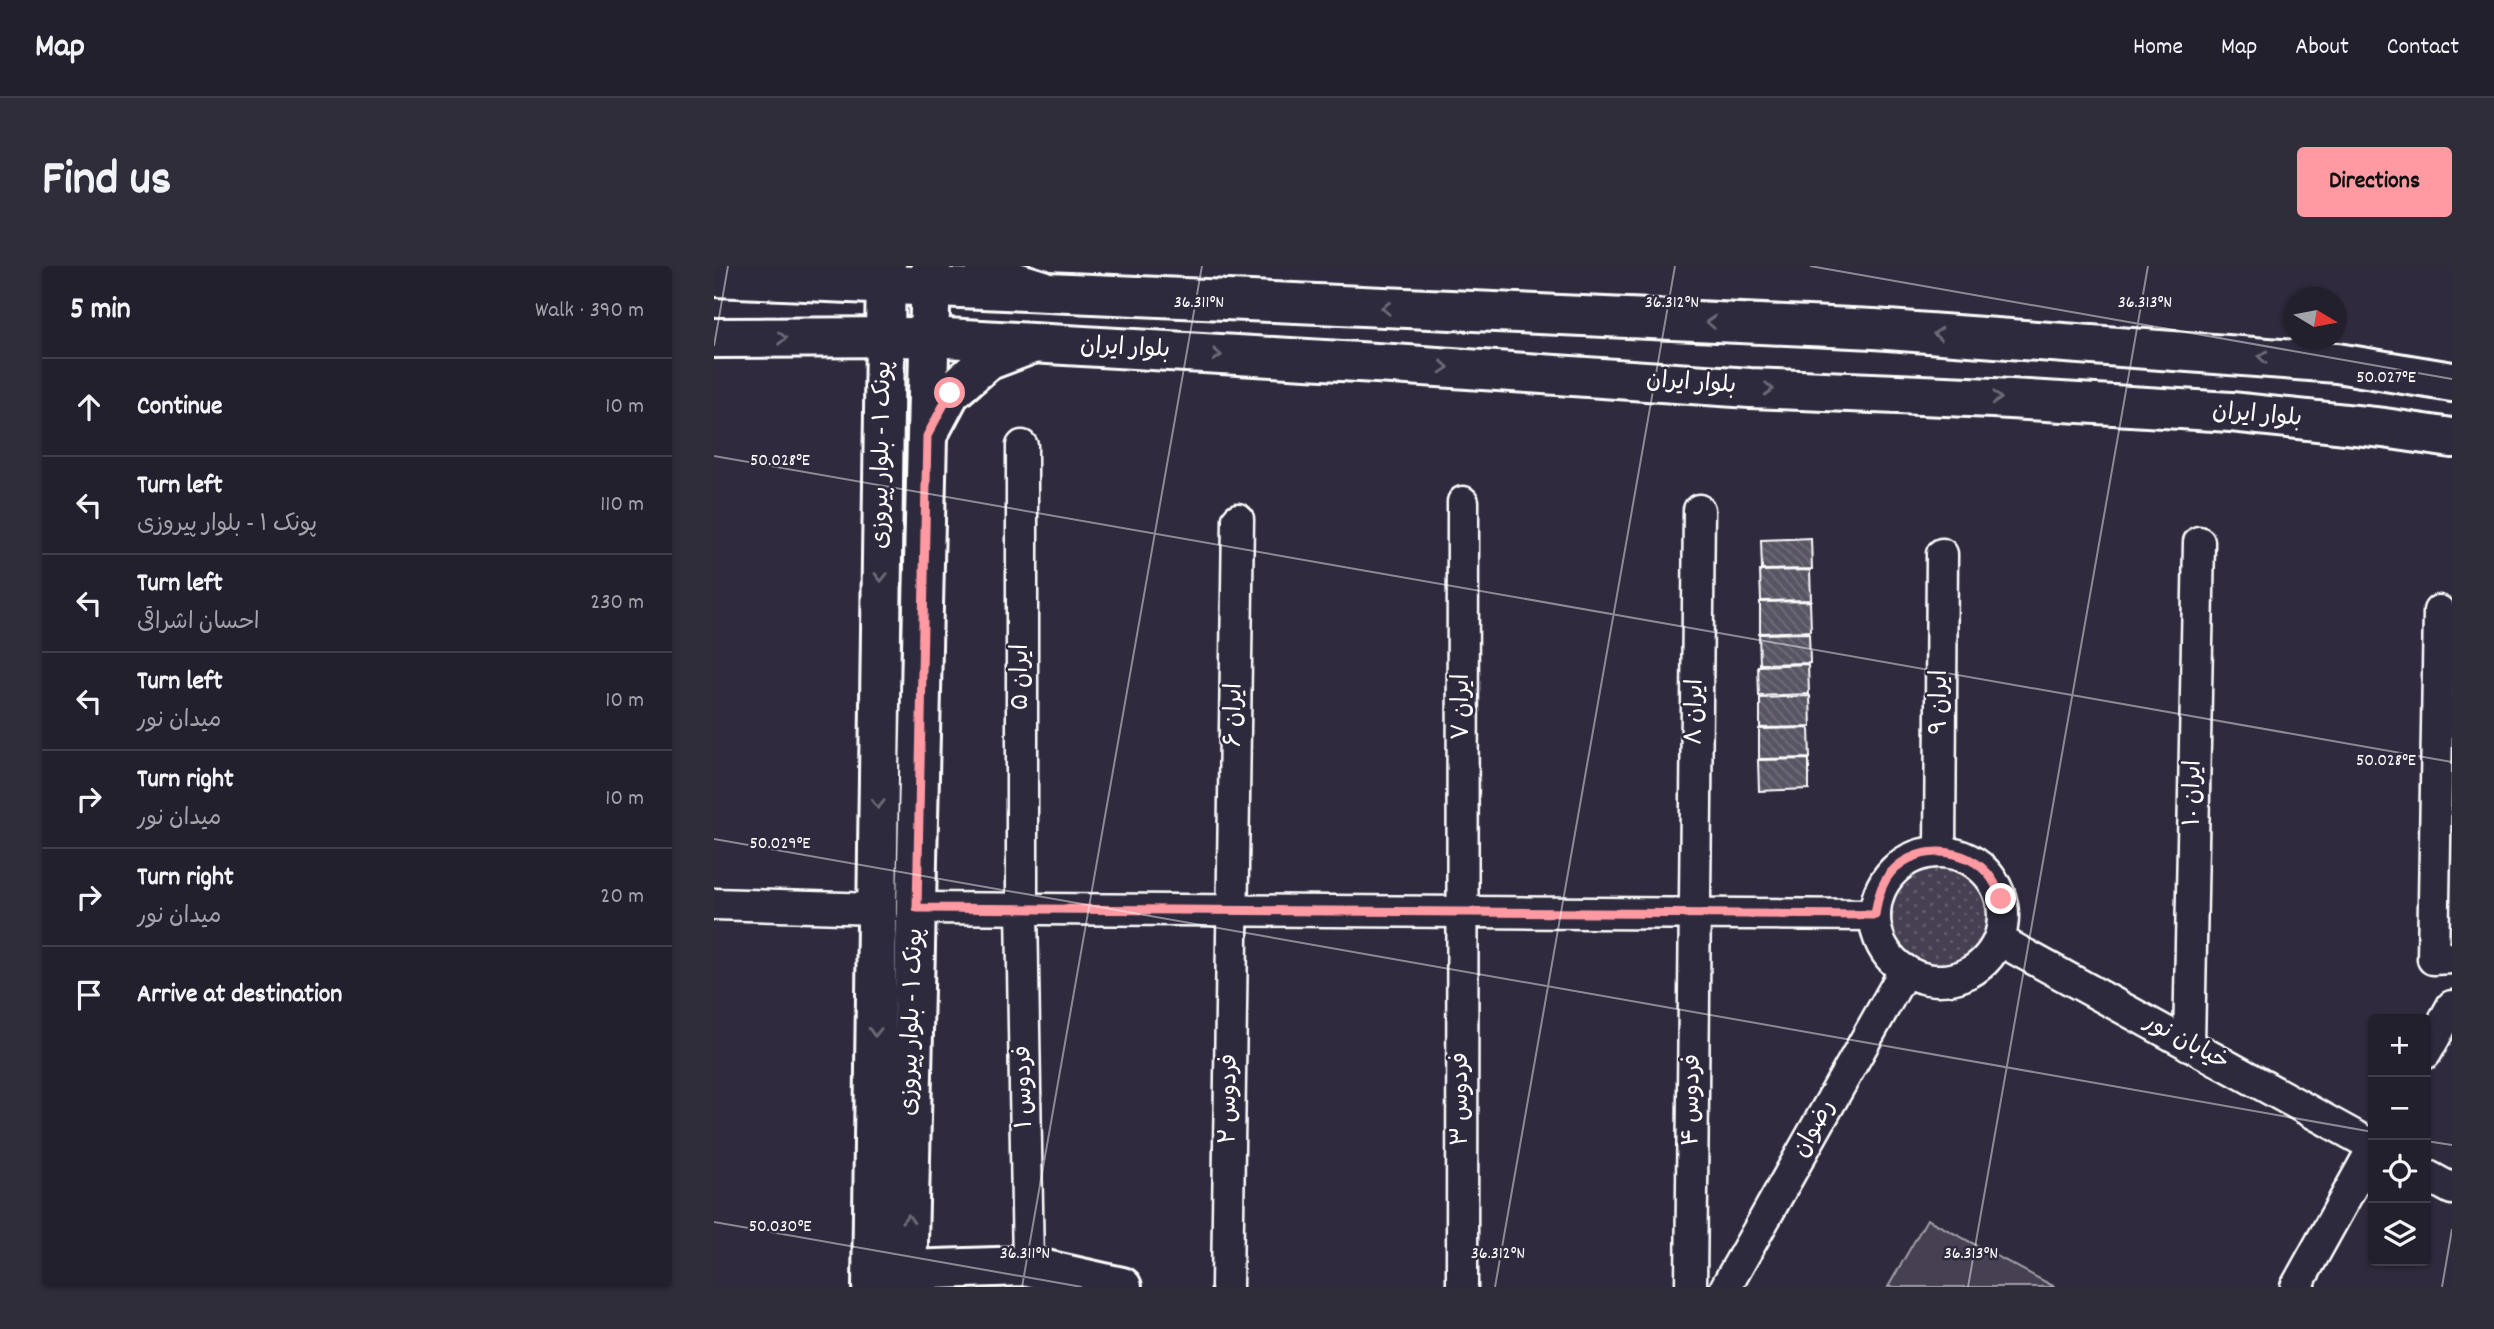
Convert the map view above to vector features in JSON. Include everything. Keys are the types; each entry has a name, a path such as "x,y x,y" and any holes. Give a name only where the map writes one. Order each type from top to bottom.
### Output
{"main road":[{"path":"986,266 1013,281 1051,293"},
{"path":"714,277 782,273 931,276 1051,293 1874,329 2337,363 2452,382"},
{"name":"پونک ۱ - بلوار پیروزی","path":"872,1287 885,275"},
{"name":"پونک ۱ - بلوار پیروزی","path":"906,1278 931,276"},
{"path":"714,338 885,337"},
{"name":"بلوار ایران","path":"885,337 929,337 1393,364 1749,388 1993,398 2231,412 2452,438"},
{"path":"927,436 950,393 987,361 1032,344"},
{"path":"906,1278 965,1277 1028,1266 1122,1287"}],"street":[{"name":"ایران ۵","path":"1022,446 1023,908"},
{"name":"ایران ۷","path":"1462,912 1463,502"},
{"name":"ایران ۸","path":"1694,914 1699,510"},
{"name":"ایران ۶","path":"1233,910 1238,519"},
{"name":"ایران ۱۰","path":"2189,1045 2199,542"},
{"name":"ایران ۹","path":"1940,851 1942,554"},
{"path":"2439,611 2433,958 2452,958"},
{"path":"1940,851 1960,855 1978,865 1993,880 2001,899 2003,920 1999,940 1987,959 1969,973 1948,979 1926,979 1905,970 1888,956 1878,937 1875,915 1878,895 1887,877 1902,863 1920,854 1940,851"},
{"path":"714,904 876,909"},
{"path":"917,908 1875,915"},
{"name":"فردوس ۱","path":"1023,908 1028,1266"},
{"name":"فردوس ۲","path":"1227,1287 1233,910"},
{"name":"فردوس ۳","path":"1462,912 1462,1287"},
{"name":"فردوس ۴","path":"1691,1287 1694,914"},
{"name":"خیابان نور","path":"1999,940 2368,1144"},
{"name":"رضوان","path":"1726,1287 1905,970"},
{"path":"2431,1044 2452,1006"},
{"path":"2296,1287 2368,1156"},
{"path":"2431,1178 2452,1189"}],"shaded area":[{"path":"1940,848 1970,859 1987,873 2002,902 2003,914 2000,936 1995,946 1968,973 1938,980 1910,972 1888,952 1876,926 1877,896 1897,869"},
{"path":"1927,1219 2055,1287 1888,1287"}],"building":[{"path":"1811,538 1812,569 1762,570 1761,540"},
{"path":"1810,570 1811,600 1761,601 1760,571"},
{"path":"1810,601 1811,631 1760,633 1760,602"},
{"path":"1809,633 1810,663 1760,664 1759,634"},
{"path":"1808,664 1809,694 1759,696 1758,666"},
{"path":"1810,696 1811,727 1760,728 1760,698"},
{"path":"1809,728 1810,758 1759,759 1759,729"},
{"path":"1809,759 1809,789 1759,791 1758,760"}],"route":[{"path":"950,393 927,436 917,908 1875,915 1878,895 1887,877 1902,863 1920,854 1940,851 1960,855 1978,865 1993,880 2001,899"}]}
